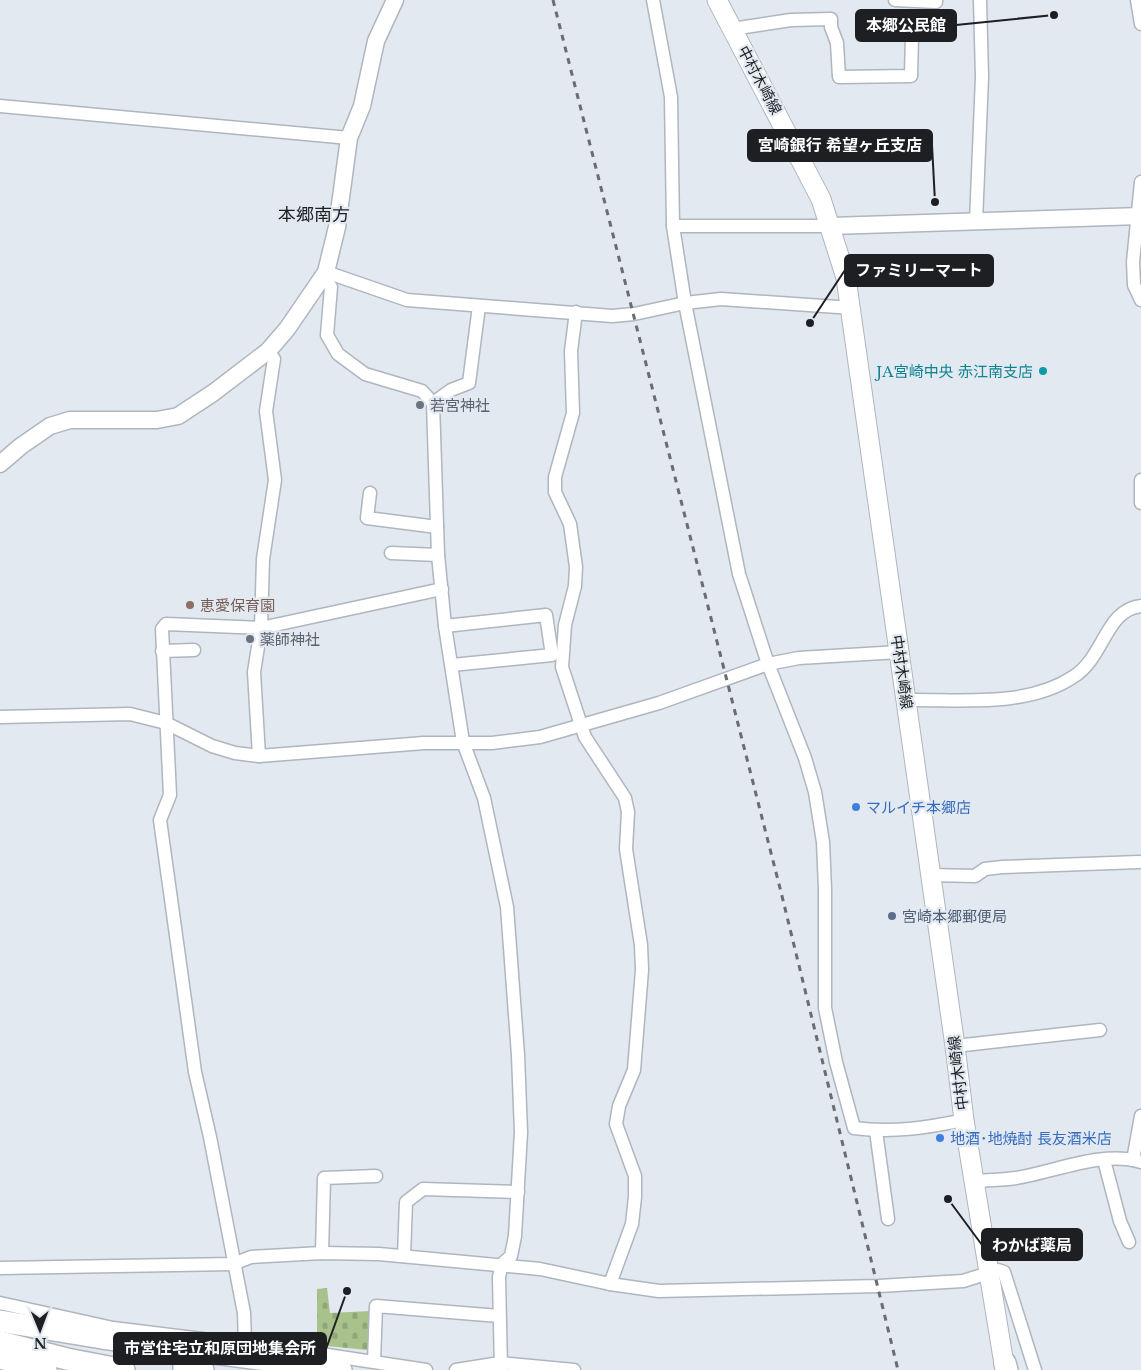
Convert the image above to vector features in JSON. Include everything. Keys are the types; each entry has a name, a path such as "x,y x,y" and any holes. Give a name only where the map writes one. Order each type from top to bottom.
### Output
{"main road":[{"name":"中村木崎線","path":"717,0 821,199 831,226 852,308 930,875 956,1046 964,1120 988,1274 1006,1368"},
{"path":"0,1321 102,1338 341,1370"},
{"path":"0,1342 67,1359 124,1370"},
{"path":"184,1370 184,1366 195,1350"},
{"path":"195,1350 203,1370"},
{"path":"0,1358 46,1370"}],"street":[{"path":"0,464 21,446 50,426 70,420 157,420 178,416 213,393 268,351 287,329 324,274 337,227 349,138 362,106 376,41 395,0"},
{"path":"653,0 671,97 673,226 685,303 739,574 768,664 805,758 815,792 823,842 825,1008 836,1062 854,1128 876,1131 916,1130 964,1120"},
{"path":"895,0 936,2 936,0"},
{"path":"976,222 982,77 980,0"},
{"path":"1137,0 1141,24"},
{"path":"732,29 791,20 831,19 831,28 837,43 840,77 911,76 912,35"},
{"path":"0,106 349,138"},
{"path":"1141,182 1134,285 1141,300"},
{"path":"673,226 831,226 1139,216"},
{"path":"324,274 407,300 612,316 634,314 685,303 720,300 852,308"},
{"path":"324,274 331,287 326,335 338,354 365,374 422,391 432,403 438,555 445,626 463,742 484,798 508,907 521,1132 516,1236 512,1256 502,1264 498,1277 501,1366"},
{"path":"432,403 451,390 469,383 479,306"},
{"path":"557,655 575,586 576,567 570,524 555,492 555,477 574,413 571,351 576,312"},
{"path":"259,756 254,672 261,628 263,559 275,480 266,411 274,359 268,351"},
{"path":"1141,480 1141,503"},
{"path":"370,494 367,518 437,527"},
{"path":"391,553 438,555"},
{"path":"246,1345 244,1313 233,1264 210,1137 195,1072 160,820 170,795 162,629 166,624 261,628 442,590"},
{"path":"906,700 994,699 1040,694 1073,678 1086,667 1121,613 1141,606"},
{"path":"445,626 546,615 580,727 625,798 628,812 626,848 641,945 642,970 634,1070 619,1106 616,1124 635,1176 635,1197 632,1224 610,1284"},
{"path":"162,651 194,650"},
{"path":"0,717 130,714 166,723 212,746 234,753 259,756 424,743 492,742 540,737 580,727 728,680 768,664 799,658 899,652"},
{"path":"452,665 557,655"},
{"path":"930,875 975,876 985,869 1002,867 1139,862"},
{"path":"956,1046 1100,1030"},
{"path":"974,1181 1015,1178 1104,1160 1137,1161 1141,1116"},
{"path":"876,1131 888,1219"},
{"path":"1104,1160 1120,1221 1129,1242"},
{"path":"322,1253 324,1178 376,1176"},
{"path":"404,1256 406,1202 422,1189 518,1192"},
{"path":"0,1268 233,1264 251,1257 322,1253 404,1256 502,1264 540,1269 610,1284 659,1291 879,1286 963,1281 998,1270 1004,1272 1034,1370"},
{"path":"0,1303 113,1328 374,1361 426,1370"},
{"path":"374,1361 376,1306 499,1316"},
{"path":"456,1370 501,1366 574,1370"}],"green space":[{"path":"327,1288 330,1313 370,1311 371,1347 367,1350 317,1345 317,1289"}],"railway":[{"path":"553,0 781,892 898,1370"}],"place":[{"name":"本郷公民館","path":"1054,15"},
{"name":"宮崎銀行 希望ヶ丘支店","path":"935,202"},
{"name":"ファミリーマート","path":"810,323"},
{"name":"JA宮崎中央 赤江南支店","path":"1043,371"},
{"name":"若宮神社","path":"420,405"},
{"name":"恵愛保育園","path":"190,605"},
{"name":"薬師神社","path":"250,639"},
{"name":"マルイチ本郷店","path":"856,807"},
{"name":"宮崎本郷郵便局","path":"892,916"},
{"name":"地酒･地焼酎 長友酒米店","path":"940,1138"},
{"name":"わかば薬局","path":"948,1199"},
{"name":"市営住宅立和原団地集会所","path":"347,1291"}],"district":[{"name":"本郷南方","path":"314,215"}]}
